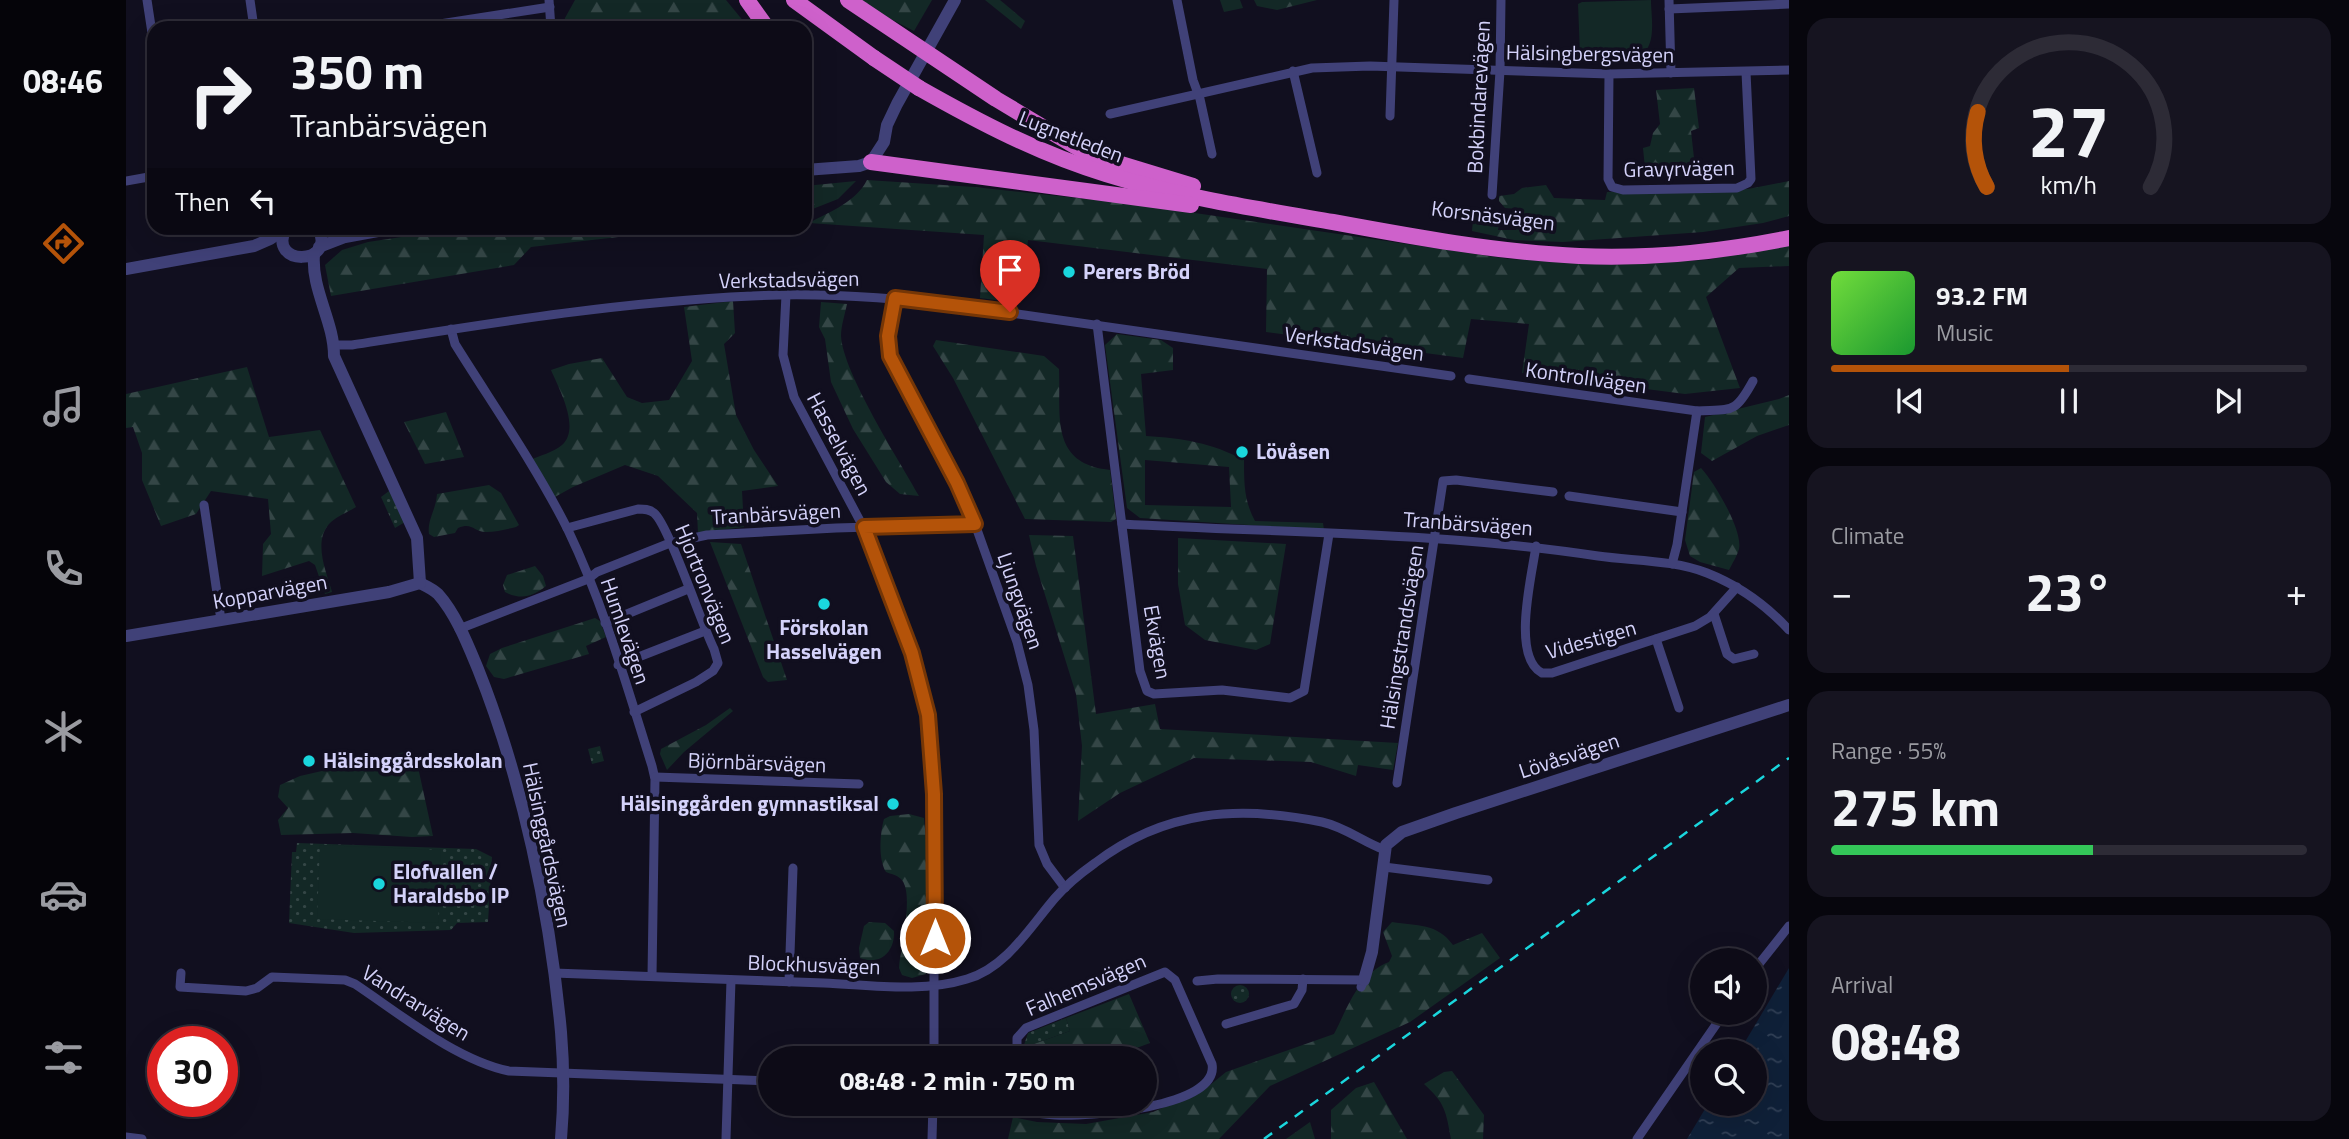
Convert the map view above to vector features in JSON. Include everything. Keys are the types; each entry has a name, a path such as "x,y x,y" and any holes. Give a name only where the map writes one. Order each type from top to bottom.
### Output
{"highway":[{"path":"747,0 761,21"},
{"name":"Lugnetleden","path":"794,0 1000,132 1051,155 1103,174 1201,198 1367,229"},
{"name":"Lugnetleden","path":"811,0 879,55"},
{"path":"848,0 996,99 1088,153 1195,187"},
{"name":"Lugnetleden","path":"924,85 1064,150 1134,173 1195,187"},
{"path":"871,162 1367,229"},
{"name":"Korsnäsvägen","path":"1195,187 1245,199 1327,213 1538,245 1600,248 1661,246 1736,238 1789,228"},
{"name":"Korsnäsvägen","path":"1367,229 1508,251 1581,256 1688,253 1789,238"}],"street":[{"path":"147,0 150,21"},
{"path":"250,0 253,21"},
{"path":"812,169 859,166 871,162 884,142 887,125 897,104 956,0"},
{"path":"1177,0 1212,154"},
{"path":"1391,116 1394,0"},
{"name":"Bokbindarevägen","path":"1492,195 1500,71 1501,0"},
{"path":"452,21 550,3 551,21"},
{"path":"1671,73 1669,5 1789,4"},
{"name":"Hälsingbergsvägen","path":"1110,114 1320,67 1609,74 1789,70"},
{"path":"1293,71 1317,173"},
{"name":"Gravyrvägen","path":"1609,74 1608,179 1612,187 1623,190 1737,188 1748,183 1751,179 1746,72"},
{"path":"126,181 147,177"},
{"path":"126,269 254,246 276,235"},
{"path":"284,235 283,241 315,284"},
{"path":"320,235 313,268 315,284 337,363 417,538 420,583"},
{"path":"254,246 307,257 345,237 356,235"},
{"name":"Verkstadsvägen","path":"334,345 352,345 583,310 722,298 786,295 895,298 1097,324 1451,376"},
{"name":"Hasselvägen","path":"786,295 783,355 794,397 864,527 912,653 928,715 934,794 934,1046"},
{"name":"Ljungvägen","path":"895,298 888,336 890,356 957,483 975,524 1017,642 1028,685 1034,730 1037,834 1047,864 1065,888"},
{"name":"Ekvägen","path":"1097,324 1140,671 1145,688 1154,694 1222,690 1290,698 1304,691 1329,534"},
{"name":"Humlevägen","path":"451,329 458,349 567,528 605,623 635,712 655,777 652,976"},
{"name":"Kontrollvägen","path":"1469,379 1697,411 1734,409 1753,381"},
{"path":"1672,564 1697,411"},
{"name":"Hälsingstrandsvägen","path":"1398,783 1443,481 1456,480 1553,492"},
{"path":"1569,496 1682,512"},
{"path":"204,505 221,620"},
{"name":"Hjortronvägen","path":"567,528 647,509 658,518 718,662 714,669 696,682 635,712"},
{"name":"Tranbärsvägen","path":"459,629 588,579 597,572 670,543 731,532 975,524"},
{"name":"Tranbärsvägen","path":"1122,524 1435,538 1536,546 1672,564 1705,572 1738,587 1765,606 1789,630"},
{"name":"Videstigen","path":"1536,546 1525,628 1530,661 1538,671 1552,673 1695,626 1714,614 1738,587"},
{"name":"Kopparvägen","path":"126,636 389,592 420,583"},
{"name":"Hälsinggårdsvägen","path":"420,583 436,592 448,607 485,688 507,752 540,890 554,973 563,1073 561,1139"},
{"path":"605,623 688,589"},
{"path":"1714,614 1727,654 1734,659 1754,654"},
{"path":"618,665 705,631"},
{"name":"Videstigen","path":"1657,639 1679,708"},
{"name":"Lövåsvägen","path":"1385,850 1393,837 1415,827 1789,705"},
{"name":"Björnbärsvägen","path":"655,777 859,784"},
{"name":"Blockhusvägen","path":"554,973 935,985 970,978 992,967 1007,954 1065,888 1122,844 1169,822 1198,816 1251,814 1323,822 1385,850"},
{"path":"1197,981 1303,979 1363,984 1372,952 1385,850"},
{"path":"1384,867 1488,880"},
{"path":"789,982 793,868"},
{"path":"1767,954 1789,926"},
{"name":"Falhemsvägen","path":"1017,1046 1017,1038 1026,1028 1165,972 1175,980 1212,1063 1213,1072 1208,1081 1198,1087 1157,1104"},
{"name":"Vandrarvägen","path":"181,973 180,987 219,990 246,991 257,988 272,977 345,980 355,984 417,1027 489,1066 509,1071 563,1073"},
{"path":"1226,1024 1294,1004 1302,990 1303,979"},
{"path":"726,1139 731,980"},
{"path":"1637,1139 1716,1025"},
{"path":"563,1073 758,1081"},
{"path":"932,1139 933,1116"},
{"path":"126,1137 142,1139"}],"green space":[{"path":"575,0 726,0 743,21 565,21"},
{"path":"862,0 932,0 914,31 881,14"},
{"path":"985,0 1000,0 1025,21 1021,29"},
{"path":"1220,0 1240,0 1243,8 1224,12"},
{"path":"1254,0 1317,0 1277,10 1257,6"},
{"path":"1651,0 1650,44 1642,54 1580,55 1578,4"},
{"path":"1694,88 1699,128 1691,131 1696,176 1646,178 1643,148 1650,146 1653,133 1660,124 1656,90"},
{"path":"867,180 974,187 1133,204 1509,259 1610,264 1708,260 1789,241 1789,266 1739,268 1706,297 1740,388 1685,394 1522,373 1529,324 1471,319 1463,358 1266,332 1267,269 1028,240 1021,303 980,298 984,235 812,223 850,200"},
{"path":"856,181 838,199 812,209 812,185"},
{"path":"1789,181 1789,216 1763,223 1703,232 1563,242 1514,240 1472,231 1473,220 1483,220 1485,209 1500,217 1498,230 1516,230 1518,209 1505,208 1499,201 1499,196 1514,194 1522,188 1546,185 1554,198 1605,200 1607,192 1748,189"},
{"path":"415,235 636,235 531,247 514,265 331,296 325,265 342,250 368,242"},
{"path":"733,301 735,333 724,344 736,415 754,450 778,486 742,491 744,527 698,533 697,513 658,476 625,465 553,498 530,460 551,452 567,438 567,408 551,370 602,358 627,397 642,403 669,400 692,361 684,307"},
{"path":"821,302 847,304 841,336 851,372 919,496 900,494 886,482 853,429 831,382 825,339 819,327"},
{"path":"1117,334 1161,340 1173,348 1173,370 1141,374 1146,436 1196,442 1244,460 1247,499 1255,521 1323,523 1324,530 1140,518 1127,508 1105,345","holes":["1145,460 1229,467 1231,507 1145,505"]},
{"path":"936,340 1044,356 1059,369 1062,434 1068,448 1077,458 1090,466 1110,470 1116,519 1111,522 1025,519 953,378 933,346"},
{"path":"247,367 269,437 320,430 356,507 331,522 322,538 322,556 332,592 325,594 315,565 309,561 262,576 263,544 271,534 268,499 211,491 196,514 161,526 142,480 142,453 133,427 126,428 126,394"},
{"path":"1789,395 1789,425 1757,436 1712,461 1701,453 1705,417"},
{"path":"446,412 464,457 425,464 404,422"},
{"path":"1701,468 1720,495 1737,530 1739,549 1729,570 1700,562 1690,556 1685,540 1694,472"},
{"path":"489,485 501,493 519,525 486,532 463,526 455,533 434,537 429,534 437,494"},
{"path":"389,491 405,522 395,528 381,497"},
{"path":"1029,535 1073,536 1096,714 1155,704 1160,729 1398,743 1393,770 1358,765 1356,776 1311,762 1194,758 1120,793 1078,821 1082,746 1076,694"},
{"path":"1178,538 1286,544 1270,644 1256,650 1205,640 1185,625 1178,584"},
{"path":"710,542 741,544 787,680 768,682 763,677"},
{"path":"535,566 543,576 546,586 526,596 505,592 503,585 507,575"},
{"path":"595,618 600,621 606,637 586,646 589,654 504,679 494,677 486,666 490,654 502,648"},
{"path":"730,708 733,711 667,770 660,754 661,749 706,725"},
{"path":"600,746 604,761 592,764 588,749"},
{"path":"405,752 416,758 433,836 353,833 281,835 278,820 288,808 278,797 280,785 300,776"},
{"path":"909,814 924,818 927,852 928,966 926,974 912,978 902,975 899,968 907,909 905,886 901,879 886,872 880,846 884,819"},
{"path":"297,843 476,849 492,857 488,922 457,923 451,930 354,933 289,923 292,852 296,852"},
{"name":"Elofvallen / Haraldsbo IP","path":"320,845 441,850 438,923 317,919"},
{"path":"869,922 885,923 894,931 889,950 874,960 860,958 859,948 864,926"},
{"path":"1392,922 1418,925 1440,933 1453,945 1482,933 1500,958 1410,1022 1270,1086 1219,1139 1008,1139 1013,1117 1037,1122 1086,1124 1131,1116 1157,1116 1157,1110 1204,1090 1226,1072 1334,1034 1362,982 1389,962 1392,956 1383,932"},
{"path":"1236,985 1244,985 1249,994 1247,1001 1236,1003 1231,998 1231,990"},
{"path":"1129,994 1150,1043 1142,1046 1029,1046 1070,1031 1066,1018"},
{"path":"1066,1018 1070,1031 1024,1046 1028,1033"},
{"path":"1452,1071 1484,1115 1483,1139 1451,1139 1443,1108 1424,1084 1444,1072"},
{"path":"1374,1082 1407,1139 1331,1139 1331,1110 1356,1088"},
{"path":"1310,1122 1315,1139 1286,1139"}],"water":[{"path":"1789,968 1789,1139 1687,1139 1701,1116 1767,1116 1767,1039 1747,1039 1755,1025 1767,1025 1767,1005"}],"railway":[{"path":"1264,1139 1789,758"}],"place":[{"name":"Perers Bröd","path":"1069,272"},
{"name":"Lövåsen","path":"1242,452"},
{"name":"Förskolan Hasselvägen","path":"824,604"},
{"name":"Hälsinggårdsskolan","path":"309,761"},
{"name":"Hälsinggården gymnastiksal","path":"893,804"},
{"name":"Elofvallen / Haraldsbo IP","path":"379,884"}],"route":[{"path":"935,938 934,794 928,715 912,653 864,527 975,524 957,483 890,356 888,336 895,298 1010,312"}]}
